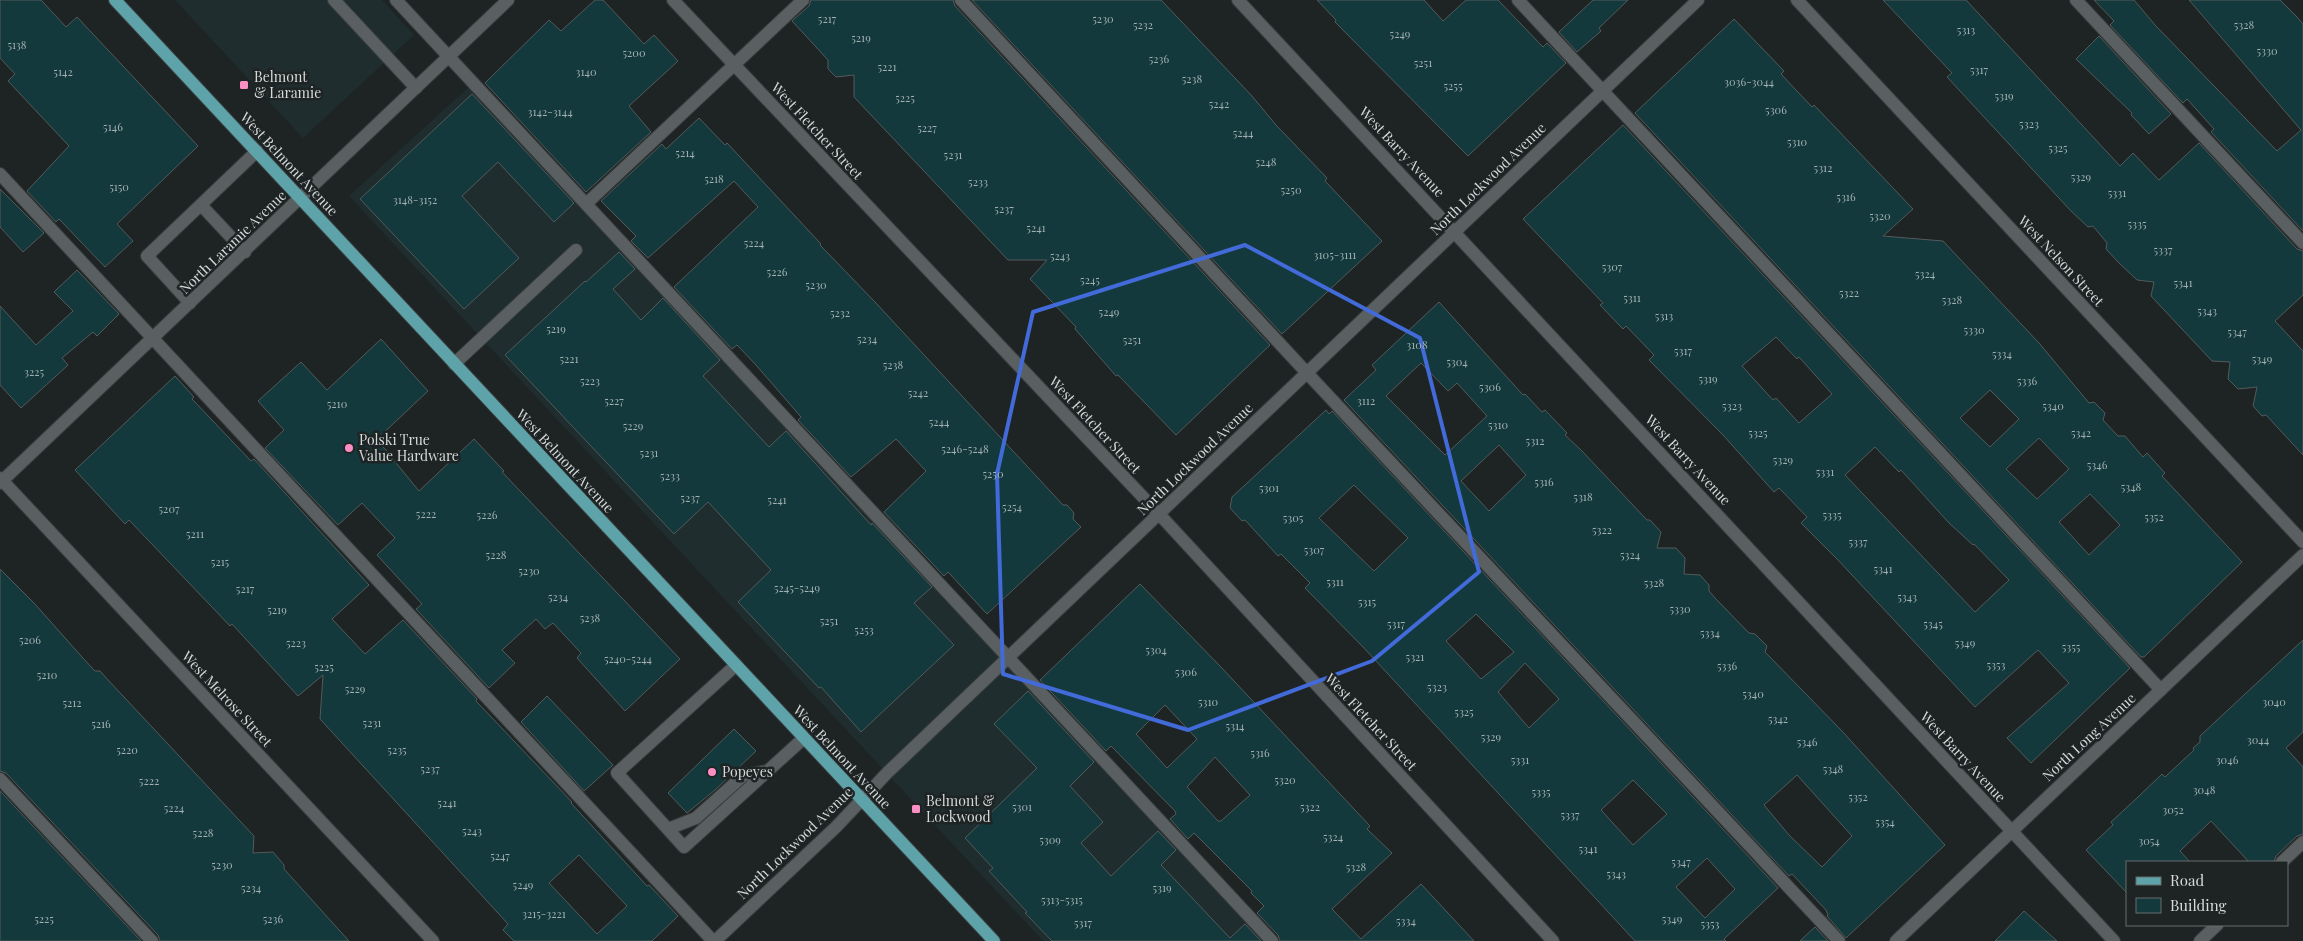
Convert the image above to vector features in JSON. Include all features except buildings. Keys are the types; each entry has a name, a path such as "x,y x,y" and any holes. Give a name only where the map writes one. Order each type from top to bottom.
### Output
{"main road":[{"name":"West Belmont Avenue","path":"115,0 994,941"}],"street":[{"path":"334,0 416,88"},
{"path":"396,0 1272,941"},
{"name":"North Laramie Avenue","path":"1,481 153,339 508,0"},
{"name":"West Fletcher Street","path":"673,0 1159,514 1553,941"},
{"path":"586,204 803,0"},
{"path":"961,0 1306,373 1839,941"},
{"name":"West Barry Avenue","path":"1238,0 2114,941"},
{"path":"1518,0 2161,690"},
{"name":"North Lockwood Avenue","path":"714,941 836,827 861,799 1008,657 1698,0"},
{"name":"West Nelson Street","path":"1798,0 2303,542"},
{"path":"2076,0 2303,243"},
{"path":"190,303 147,256 257,152"},
{"path":"0,174 714,941"},
{"path":"201,205 244,252"},
{"path":"454,364 576,250"},
{"name":"West Melrose Street","path":"1,481 433,941"},
{"name":"North Long Avenue","path":"1896,941 2303,555"},
{"path":"736,665 617,773 684,847 804,738"},
{"path":"668,829 696,818 744,775 768,771"},
{"path":"0,779 152,941"},
{"path":"2283,861 2303,842"},
{"path":"2200,941 2216,926"}],"highlighted area":[{"path":"1245,245 1420,338 1479,572 1372,661 1188,730 1003,674 997,474 1033,312"}],"shaded area":[{"path":"175,0 382,0 414,35 303,138"},
{"path":"469,87 1270,941 1043,941 349,196"}],"place":[{"name":"Belmont & Laramie","path":"244,85"},
{"name":"Polski True Value Hardware","path":"349,448"},
{"name":"Popeyes","path":"712,772"},
{"name":"Belmont & Lockwood","path":"916,809"}]}
